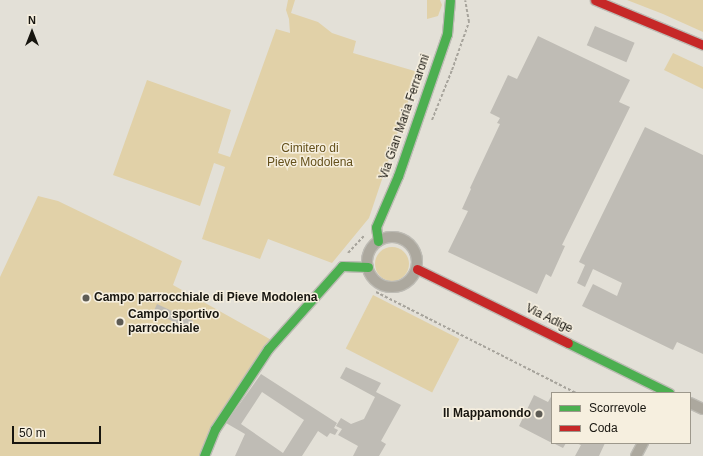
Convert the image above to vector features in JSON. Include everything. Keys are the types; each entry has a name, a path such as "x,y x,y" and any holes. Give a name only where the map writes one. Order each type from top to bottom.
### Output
{"street":[{"name":"Via Gian Maria Ferraroni","path":"378,241 376,228 398,176 447,34 450,0"},
{"path":"595,0 703,45"},
{"path":"394,237 408,242 417,254 417,269 409,282 395,287 388,287 375,280 368,267 369,252 378,241 394,237"},
{"path":"204,456 215,429 268,350 342,266 368,267"},
{"name":"Via Adige","path":"417,269 667,392"},
{"path":"691,404 703,410"},
{"path":"636,456 642,444"}],"path":[{"path":"376,292 574,392"}],"green space":[{"name":"Cimitero di Pieve Modolena","path":"288,0 295,0 291,13 318,22 332,33 356,41 353,53 418,72 369,218 332,263 268,239 260,259 202,239 225,167 214,163 200,206 113,175 147,80 231,110 218,153 230,157 276,29 290,33 289,19 286,10"},
{"path":"427,0 440,0 442,5 438,16 427,19"},
{"path":"627,0 703,0 703,32 663,14"},
{"path":"673,53 703,67 703,89 664,70"},
{"name":"Campo sportivo parrocchiale","path":"38,196 58,201 182,261 173,285 275,342 204,456 0,456 0,277"},
{"path":"389,247 395,247 399,248 406,254 409,264 408,271 402,278 395,281 389,281 385,280 378,274 375,267 375,261 376,257 382,250"},
{"path":"373,295 459,339 432,392 346,348"}],"building":[{"path":"595,26 635,43 626,62 587,45"},
{"path":"538,36 630,80 619,102 630,107 562,245 565,246 551,277 546,274 537,294 448,252 468,211 462,209 471,189 470,188 500,124 497,123 500,118 490,113 508,75 517,79"},
{"path":"645,127 703,155 703,354 677,342 673,350 582,306 593,284 617,296 622,283 593,269 585,287 577,283 585,265 579,262"},
{"path":"157,304 193,321 189,329 153,312"},
{"path":"346,367 381,383 376,392 401,405 381,441 386,444 379,456 353,456 358,446 338,435 342,429 336,426 341,418 351,424 364,419 375,397 340,378"},
{"path":"261,374 337,423 334,428 338,430 335,435 330,433 327,437 318,431 302,456 235,456 245,434 226,423","holes":["262,392 304,420 283,453 241,424"]},
{"name":"Il Mappamondo","path":"534,395 548,402 551,397 551,442 519,426"},
{"name":"Il Mappamondo","path":"555,444 565,444 563,448"},
{"path":"578,444 605,444 599,456 575,456 581,445"}],"traffic: fast":[{"path":"378,241 376,227 398,176 447,34 450,0"},
{"path":"204,456 215,429 268,349 342,266 368,267"},
{"path":"568,343 667,392"}],"traffic: jam":[{"path":"595,0 703,45"},
{"path":"417,269 568,343"}],"place":[{"name":"Campo parrocchiale di Pieve Modolena","path":"86,298"},
{"name":"Campo sportivo parrocchiale","path":"120,322"},
{"name":"Il Mappamondo","path":"539,414"}]}
